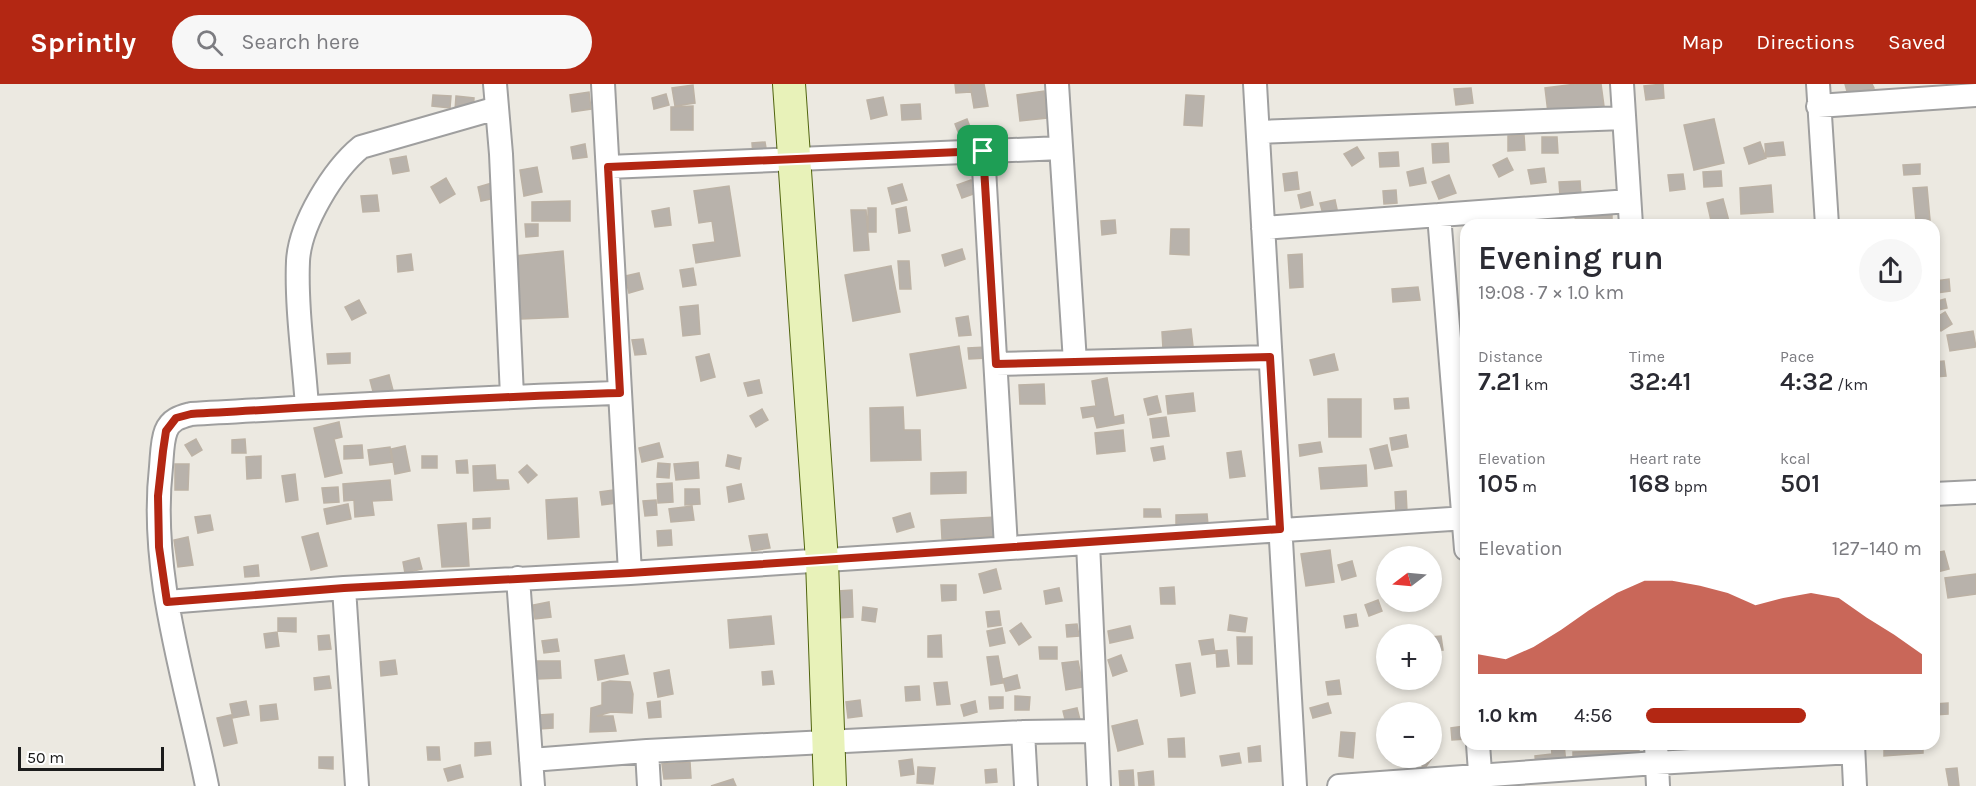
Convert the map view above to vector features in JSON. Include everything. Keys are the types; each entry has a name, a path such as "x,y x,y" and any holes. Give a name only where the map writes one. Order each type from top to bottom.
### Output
{"street":[{"path":"495,84 512,396"},
{"path":"603,84 630,573"},
{"path":"789,84 822,561 830,786"},
{"path":"1057,84 1075,362"},
{"path":"1255,84 1295,786"},
{"path":"1622,84 1630,219"},
{"path":"1827,219 1818,95 1976,95"},
{"path":"307,407 298,260 304,235 324,192 343,162 361,147 497,108"},
{"path":"1259,132 1624,118"},
{"path":"608,167 1061,148"},
{"path":"983,151 1006,547"},
{"path":"1263,228 1439,215 1556,216 1629,201"},
{"path":"1439,215 1460,460"},
{"path":"996,364 1270,357"},
{"path":"207,786 167,602 159,547 158,496 166,431 176,418 191,414 307,407 512,396 620,393"},
{"path":"1940,494 1976,492"},
{"path":"167,602 344,588 630,573 1460,518"},
{"path":"1088,543 1099,786"},
{"path":"518,578 533,786"},
{"path":"344,588 357,786"},
{"path":"531,760 646,751 1023,732 1095,731"},
{"path":"1023,732 1026,786"},
{"path":"1478,750 1480,781"},
{"path":"1339,786 1480,781 1656,753 1774,750"},
{"path":"1853,750 1855,786"},
{"path":"646,751 649,786"},
{"path":"1656,753 1658,786"}],"building":[{"path":"955,84 969,84 970,92 956,93"},
{"path":"970,84 984,84 988,106 974,108"},
{"path":"1601,84 1604,106 1548,113 1545,88"},
{"path":"1663,84 1664,98 1646,100 1644,86"},
{"path":"1845,84 1872,84 1874,88 1848,95"},
{"path":"693,85 695,103 675,106 672,88"},
{"path":"1471,88 1473,103 1456,105 1454,89"},
{"path":"1044,91 1047,118 1020,121 1017,95"},
{"path":"589,92 591,109 572,112 570,95"},
{"path":"666,94 669,105 654,109 652,98"},
{"path":"433,95 451,96 450,108 432,106"},
{"path":"1186,95 1204,96 1202,126 1184,125"},
{"path":"456,96 474,98 473,113 455,111"},
{"path":"883,97 887,115 871,119 867,100"},
{"path":"920,104 921,119 902,120 901,105"},
{"path":"693,106 693,130 671,130 671,107"},
{"path":"967,119 972,132 960,137 955,124"},
{"path":"1714,119 1724,163 1694,170 1684,125"},
{"path":"1524,135 1525,150 1508,151 1508,136"},
{"path":"1542,137 1557,137 1558,153 1542,153"},
{"path":"765,142 767,154 753,156 752,143"},
{"path":"1760,142 1766,158 1749,164 1744,148"},
{"path":"1783,142 1785,155 1766,157 1765,144"},
{"path":"1448,143 1449,162 1433,163 1432,144"},
{"path":"585,144 587,157 573,159 571,147"},
{"path":"1357,147 1364,158 1352,166 1344,154"},
{"path":"1398,152 1399,166 1380,167 1379,153"},
{"path":"406,156 409,171 393,174 390,159"},
{"path":"1507,158 1513,170 1499,177 1493,165"},
{"path":"1920,164 1920,174 1904,175 1903,165"},
{"path":"537,167 542,192 524,196 520,170"},
{"path":"1423,168 1426,183 1410,186 1407,172"},
{"path":"1544,168 1546,182 1531,184 1528,170"},
{"path":"1721,171 1722,186 1704,187 1703,172"},
{"path":"1297,172 1299,189 1285,191 1283,174"},
{"path":"1683,174 1685,189 1670,191 1668,175"},
{"path":"1449,175 1456,193 1439,199 1432,182"},
{"path":"446,178 455,194 440,203 431,187"},
{"path":"971,180 976,193 962,198 957,185"},
{"path":"1580,181 1581,195 1560,196 1559,182"},
{"path":"492,183 496,198 481,201 478,187"},
{"path":"902,184 907,200 892,204 888,188"},
{"path":"1771,185 1773,212 1741,214 1740,188"},
{"path":"729,186 740,256 696,263 693,245 715,242 712,221 699,223 694,191"},
{"path":"1927,187 1930,219 1916,219 1913,188"},
{"path":"1396,190 1397,203 1384,204 1383,191"},
{"path":"1310,192 1313,205 1301,208 1298,195"},
{"path":"377,195 379,211 363,212 361,196"},
{"path":"1723,199 1728,219 1711,219 1707,203"},
{"path":"1335,200 1338,214 1324,218 1320,203"},
{"path":"570,201 570,221 532,221 532,202"},
{"path":"906,207 910,231 899,233 896,209"},
{"path":"669,208 671,225 655,227 652,211"},
{"path":"868,208 876,208 876,232 868,232"},
{"path":"851,210 866,210 869,250 854,251"},
{"path":"1612,215 1612,219 1575,219 1575,216"},
{"path":"1115,220 1116,233 1102,235 1101,221"},
{"path":"525,224 538,224 538,236 526,237"},
{"path":"1171,229 1189,229 1189,255 1170,254"},
{"path":"962,249 965,259 945,266 942,255"},
{"path":"563,251 568,317 521,319 515,256"},
{"path":"411,254 413,270 398,272 397,256"},
{"path":"1302,254 1303,287 1290,288 1288,255"},
{"path":"898,261 909,261 911,289 900,289"},
{"path":"891,266 900,312 853,321 845,275"},
{"path":"693,268 696,285 683,287 680,270"},
{"path":"639,273 643,289 629,293 625,276"},
{"path":"1949,279 1950,291 1940,293 1940,280"},
{"path":"1418,287 1420,300 1393,302 1392,289"},
{"path":"1945,299 1947,308 1940,310 1940,300"},
{"path":"359,300 366,313 352,320 345,307"},
{"path":"698,305 700,334 683,336 680,307"},
{"path":"1945,312 1952,324 1941,331 1940,329 1940,315"},
{"path":"968,316 971,335 959,336 956,318"},
{"path":"1191,329 1193,346 1163,349 1162,332"},
{"path":"1973,331 1976,347 1950,351 1947,335"},
{"path":"643,339 646,354 635,355 632,340"},
{"path":"959,346 966,388 917,396 910,354"},
{"path":"986,347 987,358 969,359 968,348"},
{"path":"350,353 350,363 328,364 327,354"},
{"path":"709,354 715,377 701,381 696,357"},
{"path":"1334,354 1338,370 1314,375 1310,360"},
{"path":"1940,361 1944,361 1946,376 1940,376"},
{"path":"389,375 395,398 376,403 370,380"},
{"path":"1107,378 1114,417 1123,415 1124,423 1097,428 1094,416 1083,418 1081,408 1096,406 1092,381"},
{"path":"759,380 762,393 748,396 744,383"},
{"path":"1044,384 1045,404 1020,404 1019,385"},
{"path":"1193,393 1195,411 1168,414 1166,396"},
{"path":"1157,396 1161,412 1148,415 1144,399"},
{"path":"1408,398 1409,408 1395,409 1394,399"},
{"path":"1328,399 1361,399 1361,437 1329,437"},
{"path":"903,407 904,430 920,430 921,460 871,461 870,408"},
{"path":"762,409 768,420 756,427 750,416"},
{"path":"1166,417 1169,436 1153,438 1150,419"},
{"path":"339,422 342,437 334,439 342,473 325,477 314,428"},
{"path":"1123,430 1125,451 1097,454 1095,433"},
{"path":"1406,435 1408,447 1392,450 1390,438"},
{"path":"196,439 202,450 192,456 185,445"},
{"path":"245,439 246,453 232,453 232,440"},
{"path":"1320,442 1322,452 1300,456 1299,445"},
{"path":"659,443 663,457 642,462 639,448"},
{"path":"362,445 363,458 344,459 344,446"},
{"path":"1387,445 1392,466 1375,469 1370,449"},
{"path":"405,446 410,471 395,474 391,449"},
{"path":"1163,446 1165,459 1154,461 1151,448"},
{"path":"390,447 392,462 370,465 368,450"},
{"path":"1241,451 1245,476 1230,478 1227,453"},
{"path":"728,455 741,458 739,469 726,466"},
{"path":"261,456 261,478 247,479 246,457"},
{"path":"422,456 437,456 437,468 422,468"},
{"path":"467,460 468,473 457,473 456,461"},
{"path":"698,462 699,478 676,480 674,464"},
{"path":"658,463 670,464 669,478 657,477"},
{"path":"175,464 189,464 188,490 175,490"},
{"path":"495,465 496,480 508,480 509,489 474,491 473,466"},
{"path":"527,465 537,475 528,483 519,472"},
{"path":"1366,465 1367,486 1321,489 1319,468"},
{"path":"966,472 966,493 931,494 931,473"},
{"path":"295,474 298,500 286,502 282,476"},
{"path":"390,480 392,500 372,501 374,515 355,517 354,500 344,501 343,484"},
{"path":"672,483 673,502 658,503 657,484"},
{"path":"741,484 744,499 729,502 727,487"},
{"path":"338,487 339,502 324,503 322,488"},
{"path":"685,489 699,489 700,504 685,505"},
{"path":"613,490 616,503 602,505 600,492"},
{"path":"1406,491 1407,512 1396,512 1395,492"},
{"path":"577,498 579,537 548,539 546,500"},
{"path":"656,500 657,515 645,516 643,501"},
{"path":"348,504 351,519 327,524 324,509"},
{"path":"692,506 694,520 671,522 669,509"},
{"path":"1144,509 1160,509 1161,517 1144,517"},
{"path":"910,513 914,527 897,532 893,518"},
{"path":"1207,514 1208,525 1176,526 1176,515"},
{"path":"210,515 213,530 198,533 195,517"},
{"path":"996,517 997,536 942,539 941,520"},
{"path":"490,518 490,528 473,529 473,519"},
{"path":"466,523 469,566 442,567 438,525"},
{"path":"671,530 672,545 658,546 657,531"},
{"path":"318,533 327,566 311,570 302,537"},
{"path":"767,534 770,548 752,551 749,536"},
{"path":"188,537 193,565 178,567 174,540"},
{"path":"1330,550 1334,582 1306,586 1301,554"},
{"path":"1944,551 1949,569 1940,571 1940,552"},
{"path":"419,558 422,569 405,573 403,562"},
{"path":"1352,561 1356,576 1342,580 1338,565"},
{"path":"258,565 259,576 245,577 244,567"},
{"path":"996,569 1001,589 984,593 979,574"},
{"path":"1976,574 1976,594 1948,598 1945,578"},
{"path":"941,585 956,585 956,600 942,601"},
{"path":"1174,587 1175,604 1161,604 1160,588"},
{"path":"1059,588 1062,601 1046,604 1044,591"},
{"path":"852,590 853,617 839,618 838,591"},
{"path":"1376,601 1376,612 1379,612 1369,616 1365,605"},
{"path":"549,602 551,617 535,619 533,605"},
{"path":"863,607 877,609 875,622 862,620"},
{"path":"999,611 1001,625 988,627 986,612"},
{"path":"1356,614 1358,626 1346,628 1344,616"},
{"path":"1230,615 1247,618 1245,632 1228,630"},
{"path":"771,616 774,644 730,648 728,620"},
{"path":"278,618 296,618 296,632 278,631"},
{"path":"1021,623 1031,637 1019,645 1010,631"},
{"path":"1077,624 1079,636 1067,637 1066,625"},
{"path":"1130,626 1133,638 1110,643 1108,631"},
{"path":"1002,628 1005,643 990,646 987,631"},
{"path":"277,632 279,646 266,648 264,634"},
{"path":"329,635 331,649 319,650 318,636"},
{"path":"941,635 942,657 928,657 928,636"},
{"path":"1237,637 1252,637 1252,664 1238,664"},
{"path":"557,639 559,651 544,653 542,641"},
{"path":"1213,639 1215,653 1202,655 1199,641"},
{"path":"1039,647 1057,647 1057,659 1040,659"},
{"path":"1227,650 1229,666 1217,667 1216,651"},
{"path":"624,655 628,674 598,680 595,660"},
{"path":"1121,655 1127,671 1113,676 1108,660"},
{"path":"998,656 1003,683 991,685 987,657"},
{"path":"395,660 397,674 381,676 380,662"},
{"path":"536,661 560,661 561,678 537,679"},
{"path":"1078,661 1083,687 1066,690 1062,663"},
{"path":"1190,663 1195,693 1181,696 1176,665"},
{"path":"669,670 673,694 658,697 654,673"},
{"path":"772,671 774,684 763,685 762,672"},
{"path":"1017,675 1020,688 1006,691 1003,679"},
{"path":"329,676 331,688 315,690 314,678"},
{"path":"1339,680 1341,694 1328,695 1326,682"},
{"path":"630,682 633,694 632,713 611,712 597,716 613,716 616,731 590,732 591,708 602,705 602,683"},
{"path":"947,682 950,704 937,705 934,683"},
{"path":"919,686 920,700 906,701 905,687"},
{"path":"1015,696 1030,697 1029,710 1015,710"},
{"path":"989,697 1003,697 1003,708 990,709"},
{"path":"860,700 862,716 848,718 846,702"},
{"path":"246,701 249,715 233,718 230,704"},
{"path":"660,701 661,717 649,718 647,703"},
{"path":"975,701 977,712 964,716 961,705"},
{"path":"1328,703 1331,713 1313,718 1310,708"},
{"path":"1948,703 1948,714 1940,715 1940,704"},
{"path":"276,704 278,719 261,721 260,706"},
{"path":"1077,708 1080,720 1066,723 1063,711"},
{"path":"553,714 553,728 539,729 539,715"},
{"path":"231,715 237,743 224,746 217,718"},
{"path":"1137,720 1143,744 1118,751 1112,726"},
{"path":"1460,727 1460,739 1452,740 1451,728"},
{"path":"1341,732 1355,733 1353,758 1339,756"},
{"path":"1184,738 1185,757 1169,757 1168,739"},
{"path":"490,742 491,754 475,756 475,743"},
{"path":"1260,746 1261,761 1249,762 1248,748"},
{"path":"427,747 439,747 440,760 428,760"},
{"path":"1552,750 1565,750 1566,764 1536,767 1535,756 1552,754"},
{"path":"1639,750 1639,762 1573,764 1573,752"},
{"path":"1884,750 1923,750 1923,753 1884,756"},
{"path":"1239,753 1241,763 1222,766 1220,756"},
{"path":"319,757 333,757 333,769 319,768"},
{"path":"912,759 914,774 901,776 899,761"},
{"path":"690,762 691,778 664,779 662,764"},
{"path":"460,765 463,777 448,781 444,769"},
{"path":"918,767 935,768 933,784 917,783"},
{"path":"1957,768 1959,786 1949,786 1946,769"},
{"path":"996,769 997,782 986,783 985,770"},
{"path":"1133,770 1134,786 1120,786 1119,771"},
{"path":"1153,771 1154,785 1139,786 1138,773"},
{"path":"733,779 736,786 711,786"}],"route":[{"path":"983,151 996,364 1270,357 1280,529 822,561 344,588 167,602 159,547 158,496 166,431 176,418 191,414 307,407 512,396 620,393 608,167 983,151"}]}
